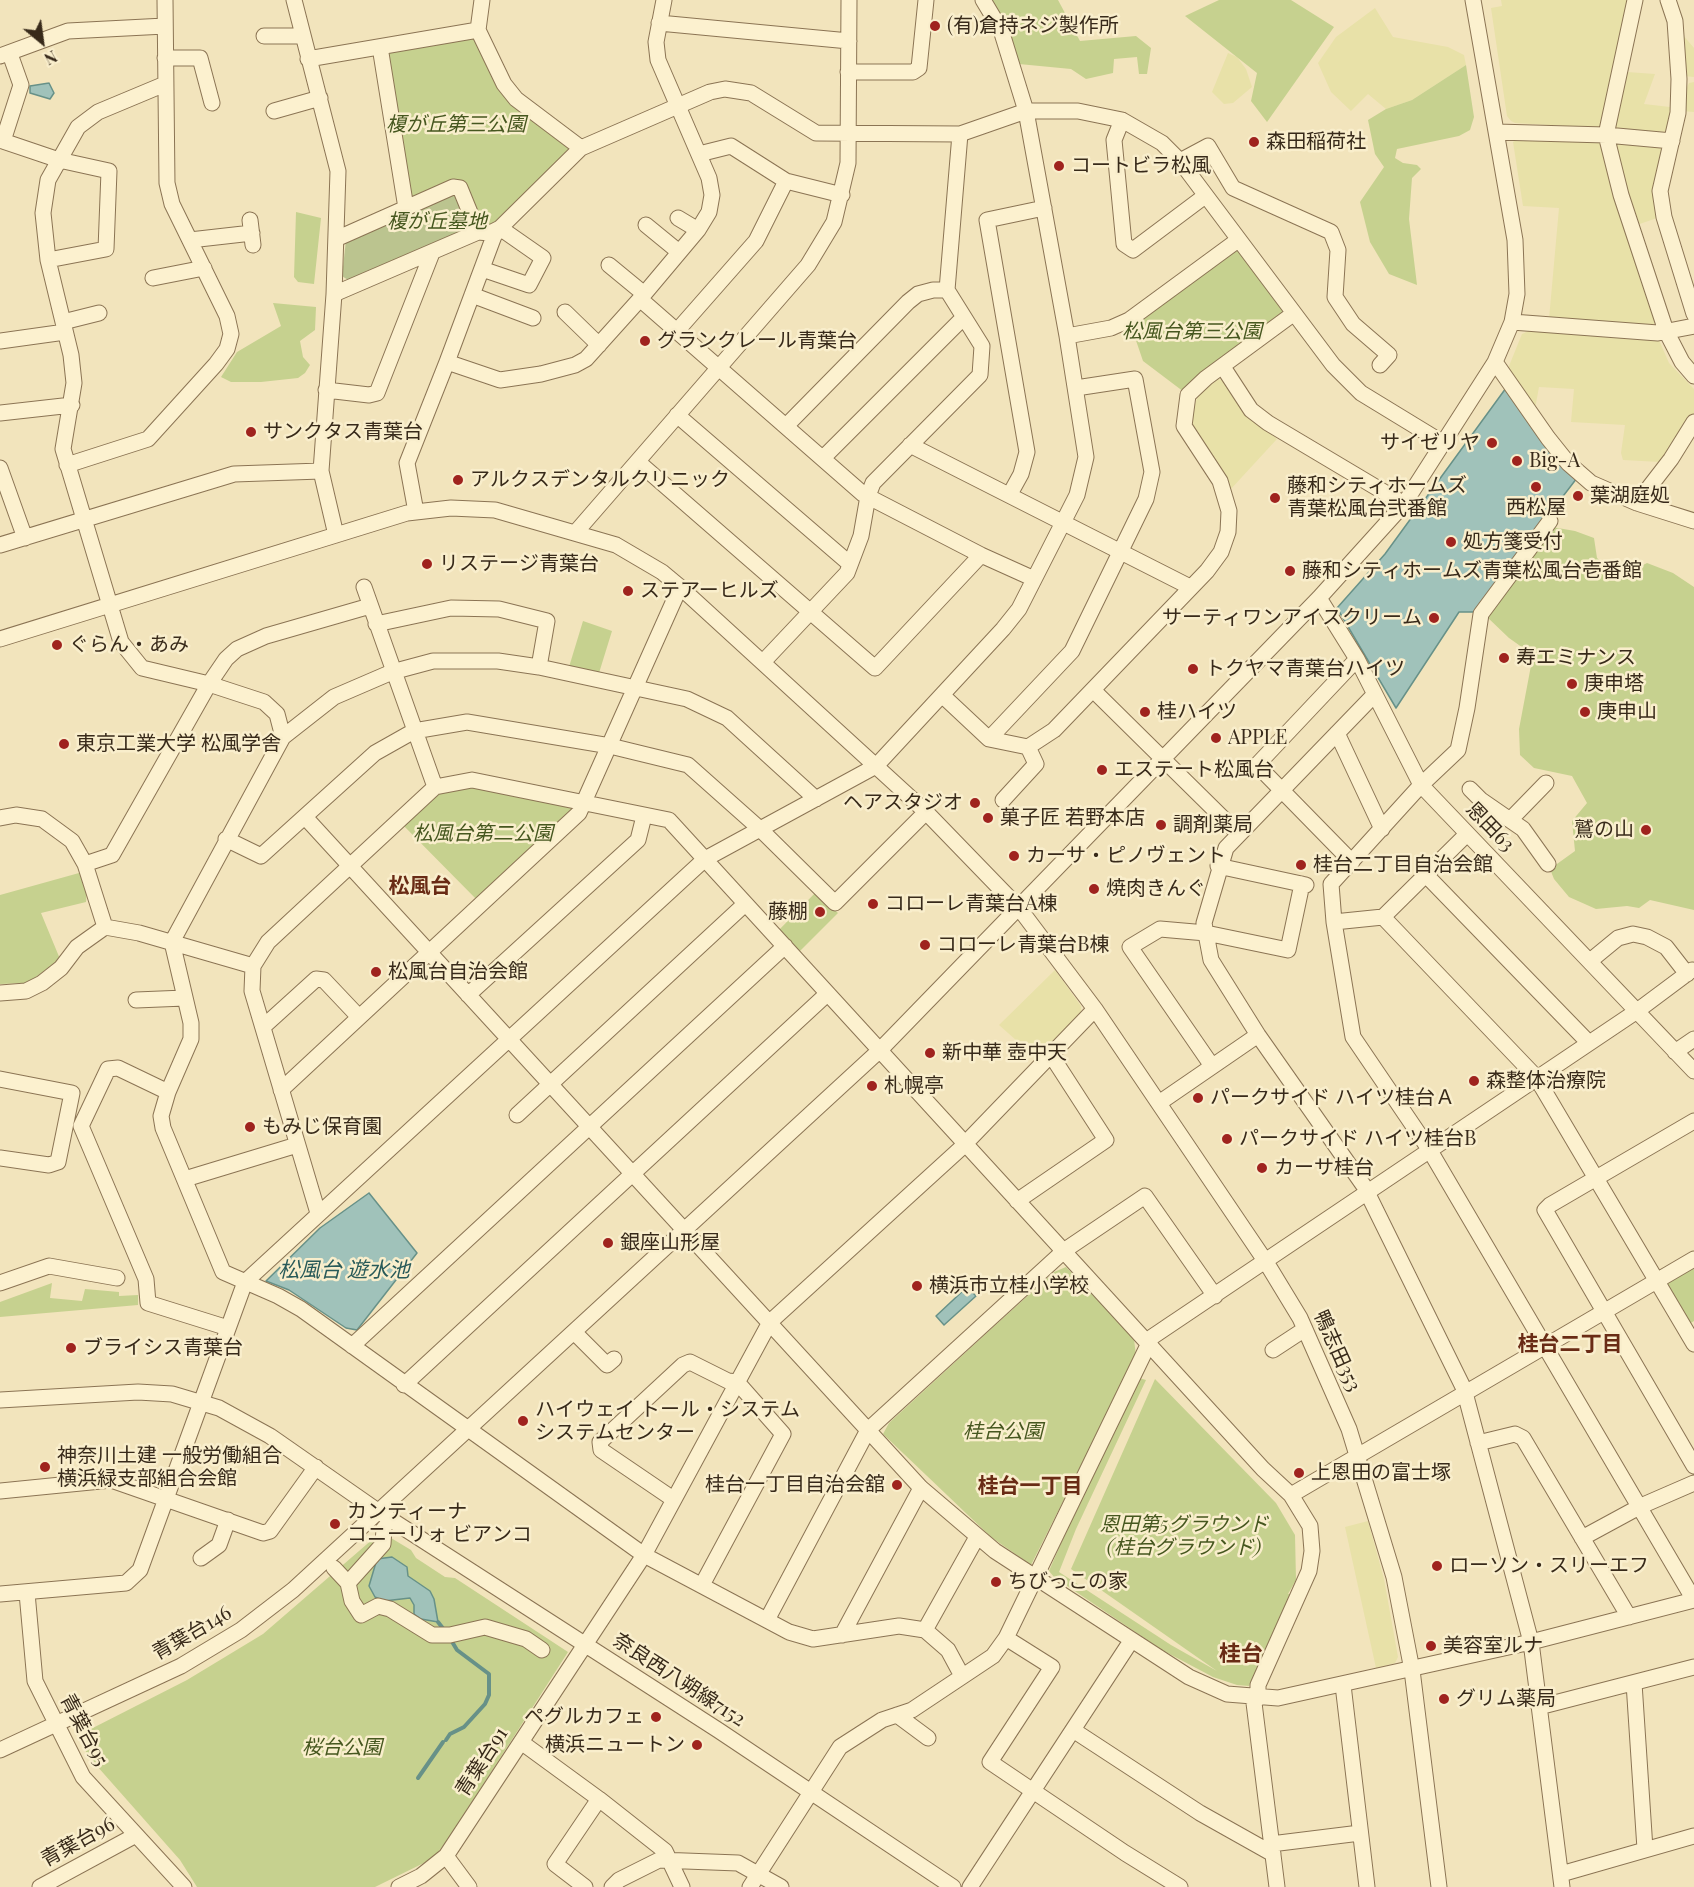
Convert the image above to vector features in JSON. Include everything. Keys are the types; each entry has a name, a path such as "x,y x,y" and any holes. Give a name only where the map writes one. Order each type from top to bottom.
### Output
{"street":[{"path":"67,465 148,439 227,350 231,334 227,316 172,204 166,183 165,0"},
{"path":"294,0 338,171 334,294 321,471 336,535"},
{"path":"482,0 478,30 504,84 516,99 581,148"},
{"path":"447,362 500,380 520,379 575,365 586,359 698,230 709,212 712,195 699,154 657,60 663,0"},
{"path":"576,532 808,265 834,222 848,163 849,0"},
{"path":"848,72 913,72 919,68 926,0"},
{"path":"0,1594 126,1583 140,1570 245,1282 705,860 876,766 1003,630 1019,609 1061,521 1077,495 1086,457 1067,336 1026,111 1001,30 983,0"},
{"name":"青葉台146","path":"0,1750 181,1666 241,1630 293,1590 470,1430 684,1229 880,1050 1319,598 1404,504 1495,362 1512,322 1517,294 1517,268 1473,0"},
{"path":"1635,0 1606,135 1621,195 1666,331 1682,362 1694,376"},
{"path":"1668,0 1675,21 1679,79 1678,113 1660,191 1664,217 1694,314"},
{"path":"659,22 849,41"},
{"path":"48,261 106,249 109,171 59,160 2,140 21,85 5,55 34,42 68,31 165,26"},
{"path":"308,59 478,30"},
{"path":"264,36 302,36"},
{"path":"380,47 406,208"},
{"path":"165,58 200,58 212,103"},
{"path":"165,84 88,118 78,127 48,180 43,213 48,261 64,327 74,383 63,449 121,642 142,668 209,684 264,702 277,714 283,737"},
{"path":"334,294 478,232 490,233 500,228 581,148 678,105 724,88 751,93 816,133 960,134 1026,111 1078,111 1122,120 1162,143 1180,161 1333,365 1361,393 1443,443"},
{"path":"274,111 320,98"},
{"path":"1122,120 1114,140 1124,244 1133,250 1205,196"},
{"path":"1496,132 1606,135 1672,141"},
{"path":"763,662 847,573 861,536 868,496 873,483 980,375 982,346 947,290 960,134"},
{"path":"699,154 731,146 786,181 842,195"},
{"path":"1180,161 1208,146 1233,188 1331,232 1338,250 1335,297 1353,324 1389,355 1380,366"},
{"path":"676,332 756,242 786,181"},
{"path":"336,239 453,187 460,188 478,232"},
{"path":"1010,495 1021,474 1027,452 987,220 1044,208"},
{"path":"678,218 698,230"},
{"path":"646,225 679,252"},
{"path":"482,269 529,285 543,258 500,228"},
{"path":"416,512 407,463 500,228"},
{"path":"190,240 252,233"},
{"path":"1067,336 1111,328 1129,320 1238,240"},
{"path":"326,390 369,395 377,393 432,253"},
{"path":"609,266 676,332 868,496 981,555 1032,578"},
{"path":"153,278 204,268"},
{"path":"786,426 908,302 918,294 933,290 947,290"},
{"path":"472,295 533,318"},
{"path":"565,312 599,345"},
{"path":"0,340 64,327 99,314"},
{"path":"942,695 989,739 1028,747 1054,730 1207,571 1221,552 1227,532 1229,511 1221,481 1184,426 1188,395 1206,378 1293,314"},
{"path":"823,458 963,318"},
{"path":"1512,322 1658,333 1694,326"},
{"path":"1495,362 1568,463 1591,483 1637,503 1694,522"},
{"path":"1222,367 1251,410 1268,423 1404,504"},
{"path":"989,739 1072,651 1146,499 1152,472 1135,379 1076,388"},
{"path":"0,413 72,405"},
{"path":"677,415 850,564"},
{"path":"1637,503 1671,459 1694,422"},
{"path":"910,445 1190,587"},
{"path":"638,462 875,668 981,555"},
{"path":"0,468 25,538"},
{"path":"0,545 234,474 321,471"},
{"name":"鴨志田353","path":"0,639 336,535 416,512 451,508 495,510 576,532 632,552 680,587 926,812 1019,908 1095,1009 1266,1262 1305,1329 1359,1457 1394,1577 1412,1670 1439,1887"},
{"path":"305,817 590,1124 921,1488 977,1537 1035,1577 1131,1641 1198,1682 1227,1694 1278,1698 1531,1642 1694,1600 1430,1149 1353,1037 1328,887 1421,785 1458,750 1467,708 1481,614 1550,521"},
{"path":"364,587 392,672 435,788"},
{"path":"281,1090 579,813 680,587"},
{"name":"恩田63","path":"1319,598 1357,659 1421,785 1694,1071"},
{"path":"85,864 112,855 209,684 226,659 237,649 266,636 370,606"},
{"path":"376,624 451,608 499,609 547,621 539,667"},
{"path":"1352,862 1257,765 1357,659"},
{"path":"816,799 727,718 687,699 637,687 539,667 484,660 443,661 392,672 334,697 283,737 172,942 191,1023 190,1039 168,1092 161,1116 163,1128 223,1272 301,1309 644,1555 789,1632 813,1639 899,1626 925,1630 948,1650 962,1676"},
{"path":"1093,690 1238,833"},
{"path":"1374,695 1238,833 1226,848 1218,866 1204,923 1211,960 1258,1035 1364,1186 1465,1394 1531,1642 1561,1880 1645,1849 1694,1836"},
{"path":"226,839 261,856 375,753 414,732 441,724 467,722 610,746 688,765 760,829 835,903 926,812"},
{"path":"1337,733 1382,829"},
{"path":"1004,800 1036,764 1028,747"},
{"path":"318,1213 252,991 253,966 268,942 435,788 472,780 669,820 1059,1248 1065,1250 1263,1469 1291,1495 1310,1526 1312,1551 1309,1571 1258,1685 1258,1698 1254,1703 1277,1887"},
{"path":"1510,820 1546,783"},
{"path":"1470,789 1523,829 1548,864"},
{"path":"0,818 16,815 42,819 72,841 85,864 105,927"},
{"path":"468,995 638,840 644,816"},
{"path":"1334,922 1383,917 1467,834"},
{"path":"1212,1066 1130,947 1160,928 1206,933 1288,950 1304,884 1218,866"},
{"path":"1426,875 1588,1042"},
{"path":"517,1114 744,904"},
{"path":"1383,917 1536,1077 1694,1344"},
{"path":"0,993 26,991 42,983 61,968 77,947 105,927 172,942 253,966"},
{"path":"750,1887 813,1793 840,1747 872,1726 912,1710 993,1656 1006,1638 1148,1342 1365,1192 1637,1011 1690,972 1666,947 1647,937 1633,934 1618,938 1590,961"},
{"path":"352,1346 785,946"},
{"path":"263,1027 316,979 324,980 359,1017"},
{"path":"404,1385 827,994"},
{"path":"136,1000 185,998"},
{"name":"青葉台91","path":"399,1887 421,1876 446,1856 644,1555 770,1322 964,1143 1095,1009"},
{"path":"1160,1103 1258,1035"},
{"path":"1676,1052 1694,1039"},
{"path":"1017,1201 1106,1140 1051,1055"},
{"path":"168,1092 118,1068 108,1069 81,1126 146,1279 148,1303 228,1328"},
{"path":"0,1079 72,1093 58,1162 49,1165 0,1158"},
{"path":"1694,1121 1595,1178 1545,1210 1694,1466"},
{"path":"184,1179 297,1145"},
{"path":"767,1620 868,1430 1065,1250 1145,1196 1215,1296"},
{"path":"1291,1495 1694,1259"},
{"path":"0,1283 49,1266 117,1278"},
{"path":"1273,1350 1305,1329"},
{"path":"574,1332 608,1365"},
{"path":"673,1498 602,1450 600,1442 683,1365 690,1362 728,1381 737,1382 783,1434 702,1585"},
{"name":"奈良西八朔線7152","path":"0,1400 138,1392 172,1394 219,1408 270,1436 379,1512 585,1644 953,1887"},
{"path":"1478,1443 1515,1434 1523,1438 1629,1617"},
{"path":"0,1491 111,1480 263,1533 270,1532 316,1467"},
{"path":"1582,1538 1641,1506 1694,1483"},
{"path":"842,1635 921,1488"},
{"path":"201,1558 219,1545 228,1520"},
{"path":"348,1583 383,1544 384,1528"},
{"path":"925,1630 977,1537"},
{"path":"333,1568 348,1583 352,1601 361,1615 378,1606 390,1609 432,1635 450,1635 485,1627 526,1639 542,1650"},
{"name":"青葉台95","path":"27,1593 35,1681 83,1777 184,1887"},
{"path":"1006,1638 1052,1667 990,1762 1180,1887"},
{"path":"970,1887 1131,1641"},
{"path":"1539,1707 1694,1667"},
{"path":"1634,1683 1645,1849"},
{"path":"1343,1685 1367,1887"},
{"path":"897,1715 928,1738"},
{"path":"1073,1730 1200,1813 1272,1849 1360,1833"},
{"path":"521,1742 665,1851 667,1860 682,1887"},
{"path":"585,1887 555,1864 599,1799"},
{"name":"青葉台96","path":"40,1887 136,1835"},
{"path":"446,1856 469,1887"},
{"path":"612,1887 619,1880 658,1860 667,1860 738,1863 781,1887"}],"shaded area":[{"path":"1501,0 1629,0 1613,71 1655,74 1644,104 1670,107 1668,132 1511,121 1507,116 1491,8 1502,6"},
{"path":"1375,8 1393,37 1448,47 1464,55 1466,65 1412,100 1386,109 1368,94 1351,111 1331,92 1318,63 1336,37"},
{"path":"1682,34 1694,48 1694,77 1684,76"},
{"path":"1228,53 1237,57 1246,69 1252,87 1233,103 1224,104 1212,92"},
{"path":"1694,82 1694,112 1682,111 1683,96 1689,83"},
{"path":"1520,136 1663,147 1660,217 1625,229 1655,323 1651,326 1549,319 1559,208 1523,206 1513,142"},
{"path":"1531,330 1658,338 1669,363 1694,389 1694,414 1660,462 1623,460 1621,453 1625,425 1571,422 1574,389 1539,387 1535,409 1510,373 1509,366 1522,334"},
{"path":"1212,378 1223,380 1243,409 1277,439 1230,490 1199,441 1190,421 1197,398"},
{"path":"1055,970 1081,1006 1081,1014 1035,1057 999,1025"},
{"path":"1368,1521 1384,1579 1398,1657 1395,1663 1376,1668 1345,1527"}],"green space":[{"path":"990,0 1058,0 1080,41 1136,36 1151,48 1147,74 1139,74 1137,57 1114,59 1113,73 1086,79 1071,69 1019,64"},
{"path":"1219,0 1291,0 1334,27 1267,122 1251,101 1257,73 1185,16"},
{"name":"榎が丘第三公園","path":"478,30 504,84 581,148 500,228 478,232 460,188 406,208 380,47"},
{"path":"1466,65 1474,117 1470,130 1459,136 1397,149 1395,158 1403,163 1417,165 1421,169 1412,178 1409,219 1417,285 1389,274 1370,242 1360,202 1384,167 1375,154 1368,120 1386,109 1412,100"},
{"name":"榎が丘墓地","path":"452,193 457,196 473,229 351,282 342,276 346,240"},
{"path":"296,212 321,218 314,284 298,282 294,277"},
{"name":"松風台第三公園","path":"1238,240 1289,313 1188,395 1143,361 1129,320"},
{"path":"273,303 316,307 315,330 300,341 303,357 310,365 305,373 298,378 261,382 231,382 221,377 237,352 281,326"},
{"path":"1552,527 1575,531 1594,538 1597,558 1620,577 1647,563 1673,573 1694,587 1694,910 1650,900 1639,908 1627,906 1596,909 1569,897 1554,879 1550,869 1575,851 1572,821 1587,803 1572,776 1534,768 1520,755 1519,729 1533,655 1509,638 1486,616"},
{"path":"583,621 612,631 599,673 569,667"},
{"name":"松風台第二公園","path":"472,780 584,803 481,904 400,822 435,787"},
{"path":"79,873 87,890 86,902 41,913 60,959 28,983 0,984 0,895"},
{"path":"816,892 838,913 798,953 778,931"},
{"path":"1694,1259 1694,1321 1684,1327 1656,1281"},
{"name":"桂台公園","path":"1066,1267 1079,1280 1082,1280 1134,1339 1136,1356 1031,1565 991,1537 883,1434 889,1423 990,1330 1054,1272"},
{"path":"52,1283 50,1298 82,1301 85,1289 119,1292 119,1296 138,1295 138,1305 0,1317 0,1302"},
{"name":"恩田第5グラウンド (桂台グラウンド)","path":"1139,1378 1146,1380 1076,1529 1059,1572 1171,1645 1217,1671 1071,1569 1155,1379 1276,1503 1295,1535 1296,1580 1288,1594 1293,1594 1249,1686 1237,1685 1213,1677 1162,1650 1054,1577 1049,1571 1084,1490 1102,1458"},
{"name":"桜台公園","path":"381,1532 411,1550 416,1558 445,1577 455,1578 568,1652 447,1841 432,1859 375,1887 197,1887 180,1860 89,1757 79,1740 81,1734 187,1680 263,1634"}],"water":[{"path":"49,83 54,93 50,99 30,93 30,86"},
{"path":"1506,388 1577,478 1474,612 1459,612 1396,708 1337,608 1385,554"},
{"name":"松風台 遊水池","path":"369,1193 417,1253 357,1330 346,1328 289,1290 266,1281 320,1228"},
{"path":"967,1287 976,1296 944,1325 936,1316"},
{"path":"392,1557 407,1567 408,1576 430,1591 434,1599 438,1622 421,1619 414,1614 414,1605 410,1598 384,1601 375,1597 369,1586 377,1559"}],"waterway":[{"path":"438,1622 445,1631"},
{"path":"446,1740 450,1734 464,1727 485,1704 489,1695 489,1674 457,1650 451,1640"},
{"path":"418,1778 443,1742"}],"place":[{"name":"(有)倉持ネジ製作所","path":"935,26"},
{"name":"森田稲荷社","path":"1254,142"},
{"name":"コートビラ松風","path":"1059,166"},
{"name":"グランクレール青葉台","path":"645,341"},
{"name":"サンクタス青葉台","path":"251,432"},
{"name":"サイゼリヤ","path":"1492,443"},
{"name":"Big-A","path":"1517,461"},
{"name":"アルクスデンタルクリニック","path":"458,480"},
{"name":"西松屋","path":"1536,487"},
{"name":"葉湖庭処","path":"1578,496"},
{"name":"藤和シティホームズ 青葉松風台弐番館","path":"1275,498"},
{"name":"処方箋受付","path":"1451,542"},
{"name":"リステージ青葉台","path":"427,564"},
{"name":"藤和シティホームズ青葉松風台壱番館","path":"1290,571"},
{"name":"ステアーヒルズ","path":"628,591"},
{"name":"サーティワンアイスクリーム","path":"1434,618"},
{"name":"ぐらん・あみ","path":"57,645"},
{"name":"寿エミナンス","path":"1504,658"},
{"name":"トクヤマ青葉台ハイツ","path":"1193,669"},
{"name":"庚申塔","path":"1572,684"},
{"name":"桂ハイツ","path":"1145,712"},
{"name":"庚申山","path":"1585,712"},
{"name":"APPLE","path":"1216,738"},
{"name":"東京工業大学 松風学舎","path":"64,744"},
{"name":"エステート松風台","path":"1102,770"},
{"name":"ヘアスタジオ","path":"975,803"},
{"name":"菓子匠 若野本店","path":"988,818"},
{"name":"調剤薬局","path":"1161,825"},
{"name":"鷲の山","path":"1646,830"},
{"name":"カーサ・ピノヴェント","path":"1014,856"},
{"name":"桂台二丁目自治会館","path":"1301,865"},
{"name":"焼肉きんぐ","path":"1094,889"},
{"name":"コローレ青葉台A棟","path":"873,904"},
{"name":"藤棚","path":"820,912"},
{"name":"コローレ青葉台B棟","path":"925,945"},
{"name":"松風台自治会館","path":"376,972"},
{"name":"新中華 壺中天","path":"930,1053"},
{"name":"森整体治療院","path":"1474,1081"},
{"name":"札幌亭","path":"872,1086"},
{"name":"パークサイド ハイツ桂台Ａ","path":"1198,1098"},
{"name":"もみじ保育園","path":"250,1127"},
{"name":"パークサイド ハイツ桂台B","path":"1227,1139"},
{"name":"カーサ桂台","path":"1262,1168"},
{"name":"銀座山形屋","path":"608,1243"},
{"name":"横浜市立桂小学校","path":"917,1286"},
{"name":"ブライシス青葉台","path":"71,1348"},
{"name":"ハイウェイ トール・システム システムセンター","path":"523,1421"},
{"name":"神奈川土建 一般労働組合 横浜緑支部組合会館","path":"45,1467"},
{"name":"上恩田の富士塚","path":"1299,1473"},
{"name":"桂台一丁目自治会舘","path":"897,1485"},
{"name":"カンティーナ コニーリォ ビアンコ","path":"335,1524"},
{"name":"ローソン・スリーエフ","path":"1437,1566"},
{"name":"ちびっこの家","path":"996,1582"},
{"name":"美容室ルナ","path":"1431,1646"},
{"name":"グリム薬局","path":"1444,1699"},
{"name":"ペグルカフェ","path":"656,1717"},
{"name":"横浜ニュートン","path":"697,1745"}],"district":[{"name":"松風台","path":"420,886"},
{"name":"桂台二丁目","path":"1570,1344"},
{"name":"桂台一丁目","path":"1030,1486"},
{"name":"桂台","path":"1241,1654"}]}
